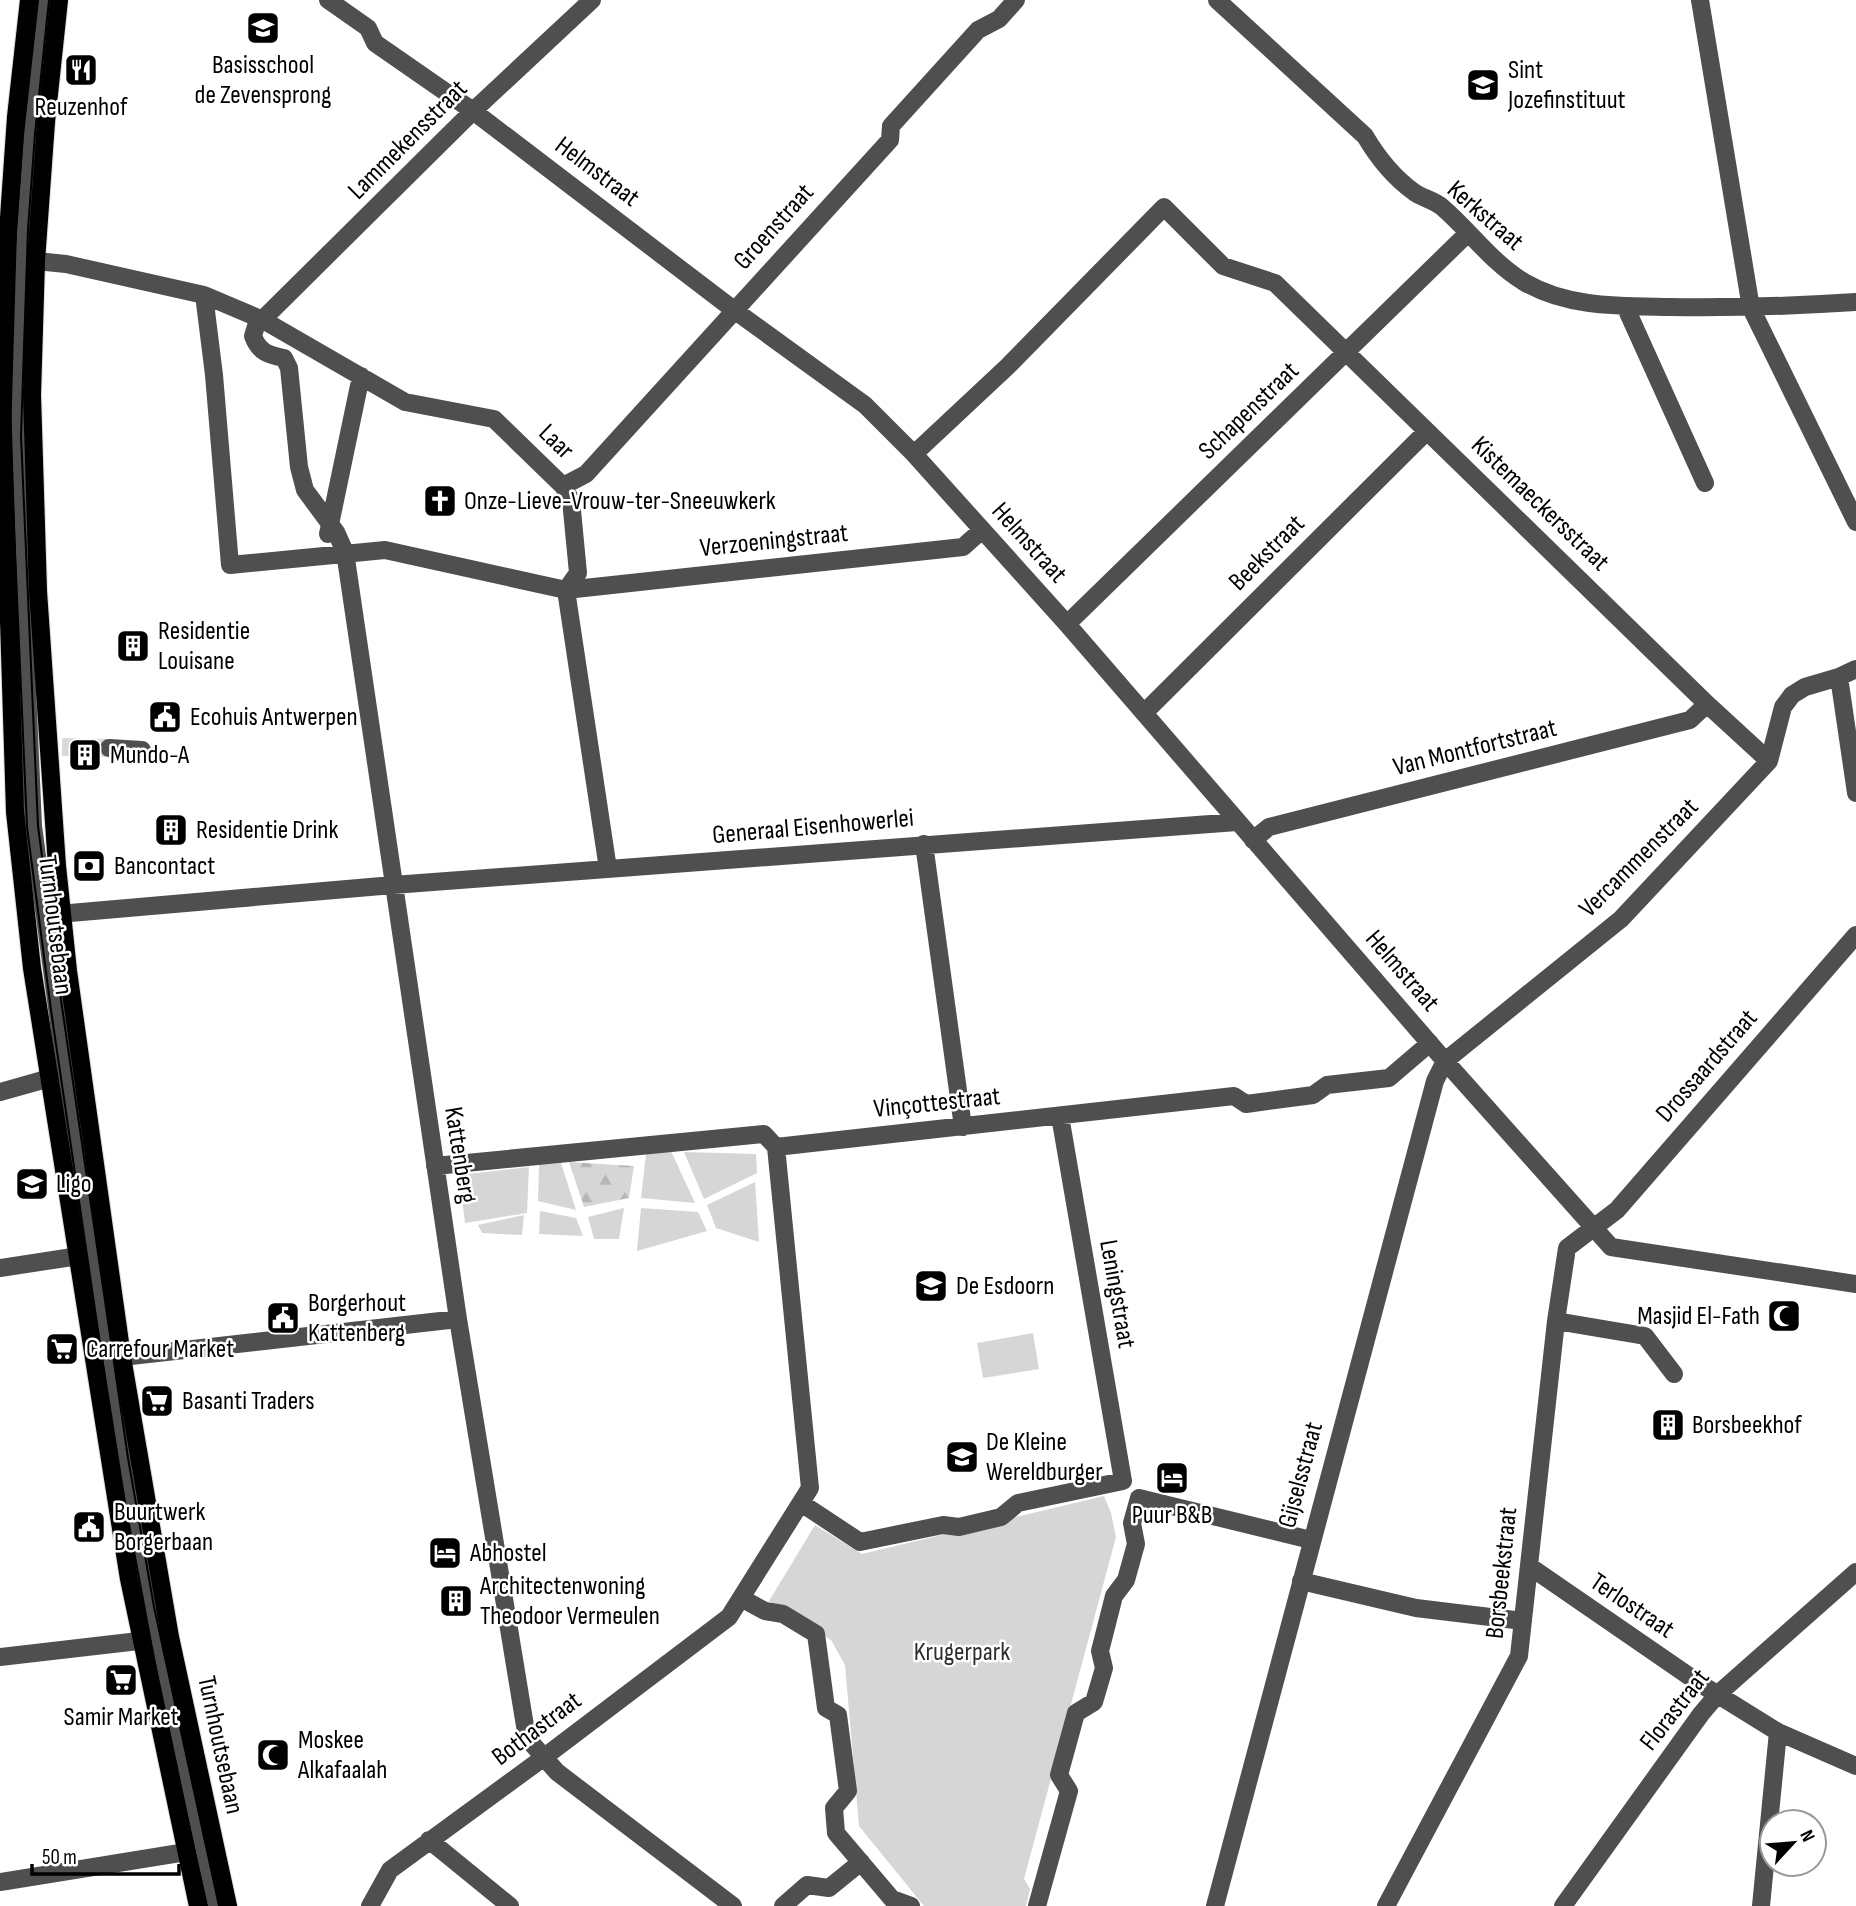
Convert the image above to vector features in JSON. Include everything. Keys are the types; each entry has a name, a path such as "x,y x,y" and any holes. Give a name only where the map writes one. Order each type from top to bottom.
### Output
{"main road":[{"name":"Turnhoutsebaan","path":"29,0 16,117 8,235 2,399 16,697 15,811 44,915 68,971 122,1357 155,1639 186,1852 198,1906"},
{"name":"Turnhoutsebaan","path":"59,0 46,121 36,261 32,394 33,477 44,669 56,748 44,915 32,968 112,1474 228,1906"}],"street":[{"path":"16,697 17,333 25,177 44,0"},
{"name":"Helmstraat","path":"328,0 368,28 375,43 473,111 734,310 865,405 914,454 1067,624 1445,1061 1611,1247 1856,1284"},
{"name":"Lammekensstraat","path":"263,320 473,111 593,0"},
{"name":"Groenstraat","path":"563,486 586,474 890,140 891,126 978,30 999,19 1016,0"},
{"name":"Kerkstraat","path":"1217,0 1366,136 1380,161 1415,193 1440,205 1507,271 1546,293 1587,303 1625,306 1751,308 1856,302"},
{"path":"1700,0 1751,308 1856,522"},
{"name":"Kistemaeckersstraat","path":"914,454 1007,367 1164,206 1223,266 1275,283 1707,704 1769,761"},
{"name":"Schapenstraat","path":"1067,624 1467,234"},
{"name":"Laar","path":"36,261 66,264 204,295 263,320 405,402 494,419 563,486 571,500 578,573 566,590"},
{"path":"204,295 214,375 230,565 385,550 566,590 608,869"},
{"path":"1625,306 1705,483"},
{"path":"263,320 254,330 256,344 266,354 284,358 289,368 299,467 305,490 336,532 345,552"},
{"path":"324,554 360,376"},
{"name":"Beekstraat","path":"1144,713 1427,431"},
{"name":"Verzoeningstraat","path":"566,590 963,547 982,530"},
{"name":"Kattenberg","path":"345,552 458,1319 527,1738 557,1772 733,1906"},
{"path":"16,697 44,669"},
{"name":"Vercammenstraat","path":"1445,1061 1621,919 1769,761 1783,707 1792,695 1805,687 1856,669"},
{"path":"1839,677 1856,793"},
{"name":"Van Montfortstraat","path":"1253,840 1269,827 1690,720 1707,704"},
{"path":"109,748 142,750"},
{"name":"Generaal Eisenhowerlei","path":"44,915 393,885 1237,822"},
{"path":"923,844 963,1127"},
{"path":"44,915 121,1446 155,1639 213,1906"},
{"name":"Drossaardstraat","path":"1593,1228 1617,1210 1856,936"},
{"name":"Vinçottestraat","path":"435,1166 764,1134 776,1147 1234,1096 1246,1104 1313,1095 1326,1085 1389,1077 1430,1043"},
{"name":"Gijselsstraat","path":"1215,1906 1311,1540 1436,1081 1445,1061"},
{"path":"0,1092 50,1078"},
{"name":"Leningstraat","path":"801,1503 860,1542 943,1525 960,1527 1000,1517 1018,1503 1124,1481 1060,1116"},
{"name":"Bothastraat","path":"370,1906 390,1870 544,1758 729,1616 810,1488 776,1147"},
{"name":"Borsbeekstraat","path":"1386,1906 1519,1656 1556,1321 1567,1248 1593,1228"},
{"path":"0,1268 79,1256"},
{"path":"122,1357 458,1319"},
{"path":"1556,1321 1645,1336 1674,1374"},
{"path":"1037,1906 1069,1791 1059,1775 1076,1713 1094,1702 1104,1668 1100,1651 1114,1596 1126,1580 1136,1544 1132,1523 1139,1498 1311,1540"},
{"name":"Terlostraat","path":"1529,1566 1777,1732 1856,1766"},
{"name":"Florastraat","path":"1563,1906 1700,1714 1718,1694 1856,1572"},
{"path":"1301,1581 1416,1608 1522,1621"},
{"path":"741,1598 765,1611 783,1614 816,1634 826,1708 838,1715 848,1791 834,1808 836,1833 892,1899 911,1906"},
{"path":"0,1657 155,1639"},
{"path":"1760,1906 1777,1732"},
{"path":"429,1840 510,1906"},
{"path":"0,1882 186,1852"},
{"path":"783,1906 807,1885 829,1888 861,1862"}],"green space":[{"path":"671,1151 695,1203 641,1198 646,1154"},
{"path":"684,1152 756,1154 757,1173 704,1199"},
{"path":"569,1162 634,1166 629,1198 584,1207"},
{"path":"561,1163 576,1210 538,1201 539,1164"},
{"path":"529,1167 527,1213 465,1223 459,1175"},
{"path":"755,1182 759,1242 716,1228 707,1205"},
{"path":"624,1208 619,1239 594,1239 588,1217"},
{"path":"641,1208 698,1212 707,1231 637,1251"},
{"path":"540,1211 576,1218 583,1236 539,1234"},
{"path":"524,1215 522,1235 482,1233 478,1225"},
{"path":"1033,1333 1039,1369 983,1378 977,1343"},
{"name":"Krugerpark","path":"1104,1496 1116,1537 1024,1879 1030,1889 1026,1906 924,1906 859,1826 845,1665 831,1640 769,1601 815,1525 862,1554"}],"tunnel":[{"path":"62,747 109,748"}],"tram line":[{"path":"38,0 16,229 10,436 27,827 117,1460 166,1723 207,1906"},
{"path":"49,0 28,229 21,436 38,826 128,1458 154,1607 219,1906"}],"place":[{"name":"Basisschool de Zevensprong","path":"263,28"},
{"name":"Reuzenhof","path":"81,70"},
{"name":"Sint Jozefinstituut","path":"1483,85"},
{"name":"Onze-Lieve-Vrouw-ter-Sneeuwkerk","path":"440,501"},
{"name":"Residentie Louisane","path":"133,646"},
{"name":"Ecohuis Antwerpen","path":"165,717"},
{"name":"Mundo-A","path":"85,755"},
{"name":"Residentie Drink","path":"171,830"},
{"name":"Bancontact","path":"89,866"},
{"name":"Ligo","path":"32,1184"},
{"name":"De Esdoorn","path":"931,1286"},
{"name":"Masjid El-Fath","path":"1784,1316"},
{"name":"Borgerhout Kattenberg","path":"283,1318"},
{"name":"Carrefour Market","path":"62,1349"},
{"name":"Basanti Traders","path":"157,1401"},
{"name":"Borsbeekhof","path":"1668,1425"},
{"name":"De Kleine Wereldburger","path":"962,1457"},
{"name":"Puur B&B","path":"1172,1478"},
{"name":"Buurtwerk Borgerbaan","path":"89,1527"},
{"name":"Abhostel","path":"445,1553"},
{"name":"Architectenwoning Theodoor Vermeulen","path":"456,1601"},
{"name":"Samir Market","path":"121,1680"},
{"name":"Moskee Alkafaalah","path":"273,1755"}]}
